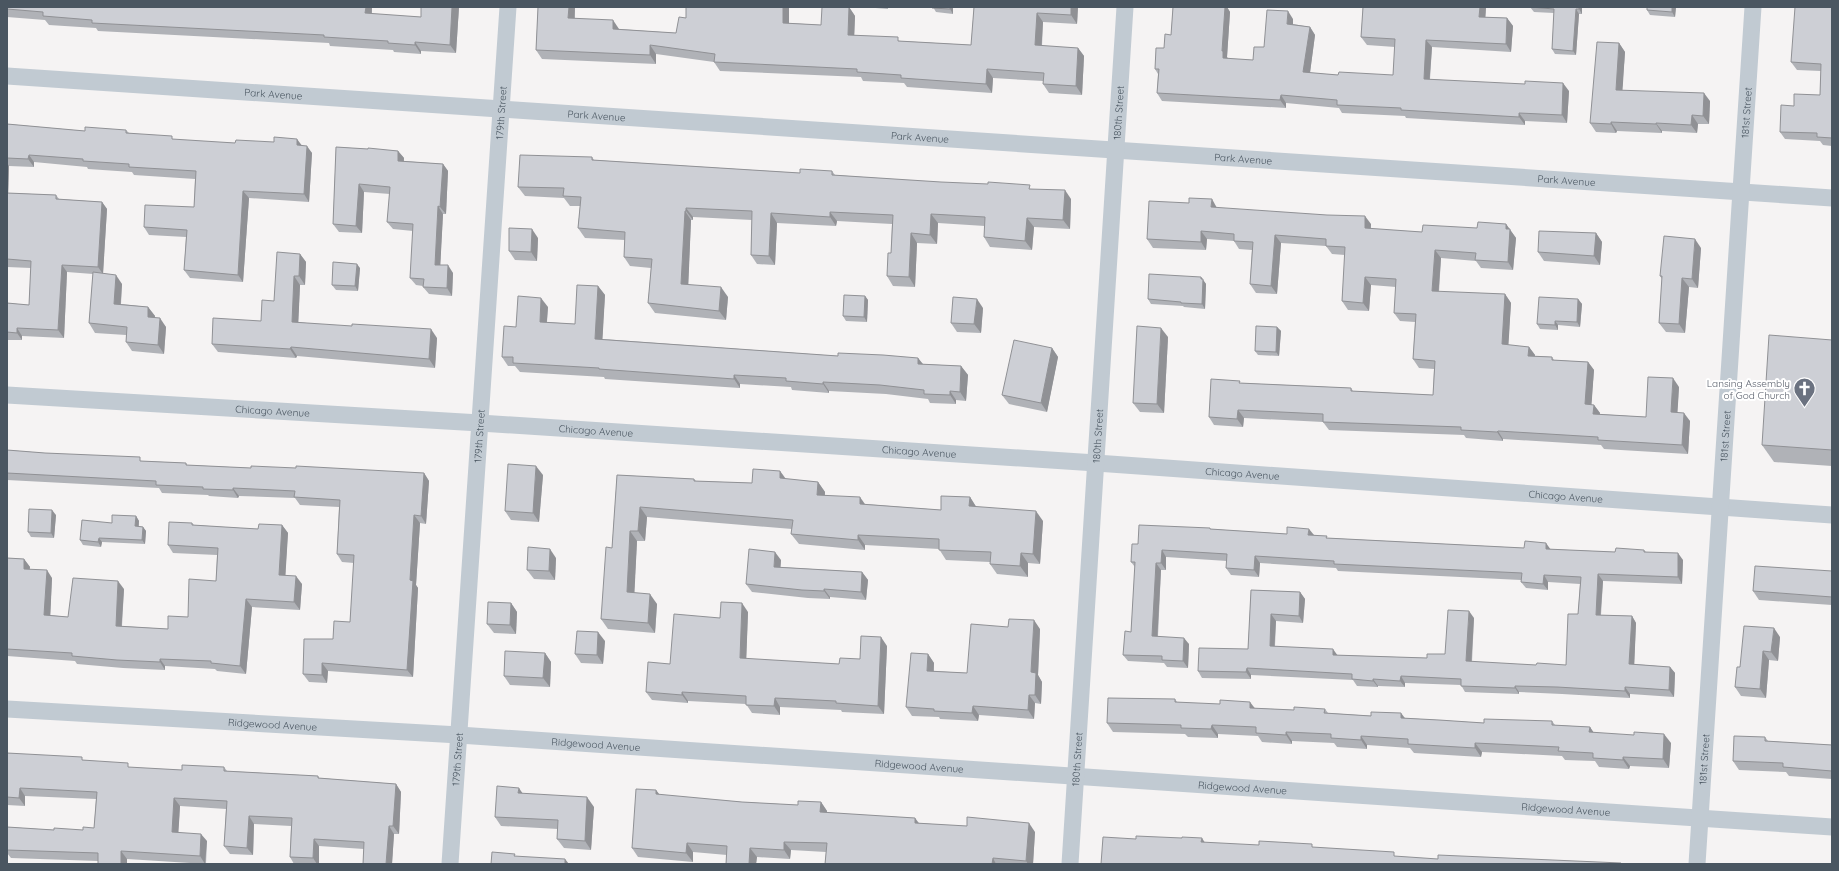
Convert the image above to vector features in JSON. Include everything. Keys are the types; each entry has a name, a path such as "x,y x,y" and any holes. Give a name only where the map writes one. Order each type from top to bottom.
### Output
{"street":[{"name":"179th Street","path":"450,864 508,7"},
{"name":"180th Street","path":"1070,864 1125,7"},
{"name":"181st Street","path":"1698,864 1753,7"},
{"name":"Park Avenue","path":"7,76 1832,198"},
{"name":"Chicago Avenue","path":"7,395 480,423 1096,463 1832,515"},
{"name":"Ridgewood Avenue","path":"7,709 458,735 1075,778 1832,827"}],"building":[{"path":"7,7 366,7 365,13 421,17 421,7 452,7 450,45 415,42 415,45 388,43 388,41 324,37 324,35 92,23 92,20 43,16 43,12 7,9"},
{"path":"538,7 569,7 568,18 613,20 613,29 676,33 679,17 686,18 686,7 783,7 783,23 821,25 822,7 849,7 848,35 898,37 898,41 971,45 974,7 1071,7 1071,15 1037,13 1035,45 1078,48 1076,86 1043,84 1044,73 987,69 986,84 901,78 901,75 857,72 857,69 714,62 715,54 650,45 650,55 536,50"},
{"path":"950,7 950,9 932,8"},
{"path":"1173,7 1225,7 1222,51 1223,58 1253,60 1254,47 1264,47 1267,10 1288,11 1287,24 1310,27 1303,72 1338,75 1339,72 1393,75 1395,39 1361,37 1363,7 1480,7 1479,17 1507,18 1506,44 1426,40 1424,79 1525,84 1525,81 1563,83 1562,115 1519,113 1519,117 1401,110 1401,108 1337,105 1337,100 1281,95 1280,100 1157,93 1159,69 1155,69 1156,48 1164,48 1165,34 1171,35"},
{"path":"1530,7 1579,7 1579,9 1576,9 1573,51 1552,49 1554,9"},
{"path":"1647,7 1672,7 1672,12 1647,10"},
{"path":"1795,7 1832,7 1832,138 1817,137 1817,133 1780,132 1781,105 1794,106 1794,94 1820,95 1821,64 1791,62"},
{"path":"1597,42 1619,43 1616,90 1704,93 1703,116 1692,115 1691,125 1611,122 1611,124 1590,123"},
{"path":"7,124 85,131 85,127 126,130 126,133 172,136 172,139 235,143 236,140 274,142 274,137 297,139 297,145 307,146 304,194 243,191 238,275 184,270 187,230 144,227 145,205 194,207 196,171 129,167 129,164 29,155 28,159 7,158"},
{"path":"336,147 398,151 398,161 443,164 440,207 438,206 435,265 448,265 447,288 423,287 424,279 410,278 413,224 387,222 390,187 359,184 356,226 333,224"},
{"path":"520,155 592,157 592,160 800,173 800,169 832,171 832,175 941,182 988,184 988,182 1030,185 1029,189 1065,190 1063,220 1027,218 1025,241 984,237 985,217 931,214 930,235 911,233 909,277 887,276 888,253 891,253 893,215 830,212 830,217 771,213 769,256 751,255 752,211 686,208 681,284 721,287 719,311 648,303 652,259 624,257 625,232 578,228 581,197 563,196 564,188 518,187"},
{"path":"7,193 56,195 56,199 102,202 98,267 62,265 58,330 17,328 17,333 7,332 7,303 29,305 31,261 7,259"},
{"path":"1189,198 1212,199 1211,207 1327,215 1365,216 1365,228 1422,232 1423,225 1477,228 1478,222 1506,224 1506,229 1510,229 1508,262 1475,260 1476,253 1435,250 1432,291 1505,294 1502,344 1529,347 1528,356 1552,357 1552,360 1588,362 1585,404 1594,405 1593,414 1646,417 1648,377 1673,378 1671,412 1684,413 1682,445 1598,440 1598,437 1461,430 1461,427 1323,422 1323,414 1238,410 1237,419 1209,417 1211,379 1240,381 1239,383 1351,388 1351,391 1433,395 1435,361 1413,359 1416,314 1394,313 1396,279 1365,277 1363,303 1342,301 1345,247 1326,246 1326,239 1275,235 1271,286 1250,284 1253,242 1234,241 1234,234 1201,231 1201,242 1147,239 1149,201 1189,203"},
{"path":"509,228 532,229 531,252 509,251"},
{"path":"1539,231 1596,233 1594,256 1538,252"},
{"path":"1664,236 1695,239 1692,279 1682,278 1679,324 1659,323 1662,276 1660,276"},
{"path":"277,252 300,254 299,276 294,276 292,322 431,329 429,359 291,347 290,349 212,344 213,318 261,321 262,300 274,301"},
{"path":"333,262 357,264 355,286 332,285"},
{"path":"93,272 116,275 114,304 148,307 148,317 160,318 158,345 126,342 127,327 89,323"},
{"path":"1149,274 1201,277 1201,279 1203,279 1202,304 1148,299"},
{"path":"577,285 598,286 595,339 838,356 838,353 918,358 918,364 961,366 960,392 950,391 950,395 924,394 924,390 880,385 823,382 823,384 786,381 786,378 734,375 734,379 599,368 513,363 513,357 502,357 504,326 516,327 518,296 541,298 540,322 575,324"},
{"path":"844,295 865,296 864,317 843,316"},
{"path":"953,297 977,299 974,324 951,323"},
{"path":"1539,297 1578,299 1577,322 1555,321 1555,325 1537,324"},
{"path":"1137,326 1161,328 1157,404 1133,403"},
{"path":"1256,326 1277,327 1276,352 1255,351"},
{"name":"Lansing Assembly of God Church","path":"1769,335 1832,340 1832,450 1762,445"},
{"path":"1014,340 1052,348 1041,403 1002,395"},
{"path":"7,450 140,457 140,461 186,463 186,465 251,468 251,466 296,468 296,466 424,473 421,516 414,515 410,580 413,581 407,670 322,663 322,675 303,674 304,639 333,639 334,621 350,622 354,555 337,554 340,500 294,497 295,491 233,488 233,490 203,489 203,487 156,485 156,481 7,473"},
{"path":"508,464 536,466 533,513 505,511"},
{"path":"753,469 780,471 780,478 818,482 817,495 860,497 860,504 941,510 941,496 970,497 969,506 1036,511 1033,554 1021,553 1020,566 990,564 991,552 939,550 939,539 858,535 858,540 791,534 793,520 640,507 638,531 630,531 627,592 650,594 648,623 601,619 606,547 612,548 617,475 694,479 694,481 752,483"},
{"path":"29,509 52,510 51,533 28,532"},
{"path":"112,515 136,516 135,526 143,527 142,540 99,538 98,542 80,540 82,520 112,523"},
{"path":"169,522 258,529 259,524 282,525 279,575 296,576 294,602 246,599 240,666 211,663 211,661 160,659 160,662 117,660 72,656 72,653 7,649 7,558 24,559 24,569 47,570 44,615 68,617 73,578 118,581 116,626 168,629 168,616 188,617 189,579 216,581 218,548 168,545"},
{"path":"1139,525 1210,528 1287,534 1287,527 1309,529 1308,535 1327,536 1326,538 1524,548 1525,541 1546,543 1546,549 1615,552 1616,548 1644,550 1644,552 1678,553 1678,577 1598,574 1596,615 1632,616 1629,664 1670,667 1669,690 1625,687 1625,691 1557,687 1515,686 1515,688 1461,686 1461,679 1401,676 1400,681 1373,679 1373,681 1352,679 1352,674 1247,668 1246,672 1198,671 1199,648 1248,649 1251,590 1300,592 1299,616 1271,614 1270,646 1333,649 1333,655 1427,658 1427,654 1445,654 1448,610 1469,611 1466,661 1566,665 1568,614 1578,614 1581,577 1544,575 1543,584 1521,582 1522,573 1334,564 1334,561 1255,556 1254,570 1226,568 1227,554 1162,550 1161,563 1156,563 1152,636 1184,638 1183,661 1162,660 1162,656 1123,655 1125,631 1131,632 1135,562 1131,562 1132,544 1138,544"},
{"path":"528,547 550,549 549,571 527,570"},
{"path":"749,549 775,552 774,567 862,572 861,592 824,589 824,591 802,590 746,584"},
{"path":"1755,566 1832,571 1832,597 1753,591"},
{"path":"488,602 511,603 510,625 487,624"},
{"path":"721,602 742,603 740,658 839,664 840,658 860,659 861,636 881,637 878,706 836,703 836,701 775,698 774,706 746,705 746,696 682,692 682,695 646,692 648,662 670,664 674,614 720,618"},
{"path":"1009,619 1034,620 1031,672 1036,673 1035,695 1029,695 1028,710 973,706 972,713 934,711 934,709 906,707 911,653 928,654 927,671 967,673 971,624 1008,627"},
{"path":"1744,626 1774,628 1771,652 1763,651 1760,689 1735,687 1737,667 1740,667"},
{"path":"577,631 598,632 597,655 575,654"},
{"path":"505,651 545,653 543,678 504,676"},
{"path":"1108,698 1175,699 1175,702 1220,704 1220,700 1250,702 1250,708 1294,710 1294,707 1325,709 1324,713 1371,716 1371,712 1401,713 1401,718 1484,723 1484,719 1552,721 1552,725 1590,727 1589,732 1634,735 1634,732 1664,734 1663,759 1623,757 1623,760 1593,758 1593,753 1558,751 1559,747 1475,743 1475,748 1408,744 1408,739 1361,736 1361,740 1331,738 1331,734 1286,732 1286,735 1256,733 1256,727 1212,725 1211,729 1181,728 1181,725 1107,723"},
{"path":"1734,736 1765,737 1765,741 1832,745 1832,771 1783,767 1783,763 1733,761"},
{"path":"7,753 82,757 82,760 128,763 128,767 182,770 182,765 224,767 224,771 318,776 318,778 396,784 393,826 389,826 386,864 363,864 364,842 314,839 313,858 290,857 292,818 249,816 247,848 224,846 227,801 174,798 172,832 201,834 200,856 121,851 121,864 98,864 98,853 7,850 7,827 54,830 54,828 83,830 83,827 94,828 97,792 20,788 19,798 7,797"},
{"path":"497,786 519,788 518,793 587,797 585,841 557,839 558,820 495,817"},
{"path":"636,789 656,790 656,794 742,802 798,805 798,801 821,802 820,812 915,818 915,823 967,826 967,817 1029,823 1026,861 993,858 992,864 825,864 827,843 784,842 784,850 750,848 749,864 726,864 727,846 687,843 686,853 632,848"},
{"path":"1136,836 1202,838 1201,842 1259,845 1259,841 1312,844 1312,847 1394,852 1394,856 1438,859 1438,855 1621,864 1101,864 1103,837 1136,839"},
{"path":"492,852 515,854 514,856 565,859 565,864 491,864"}],"place":[{"name":"Lansing Assembly of God Church","path":"1805,408"}]}
